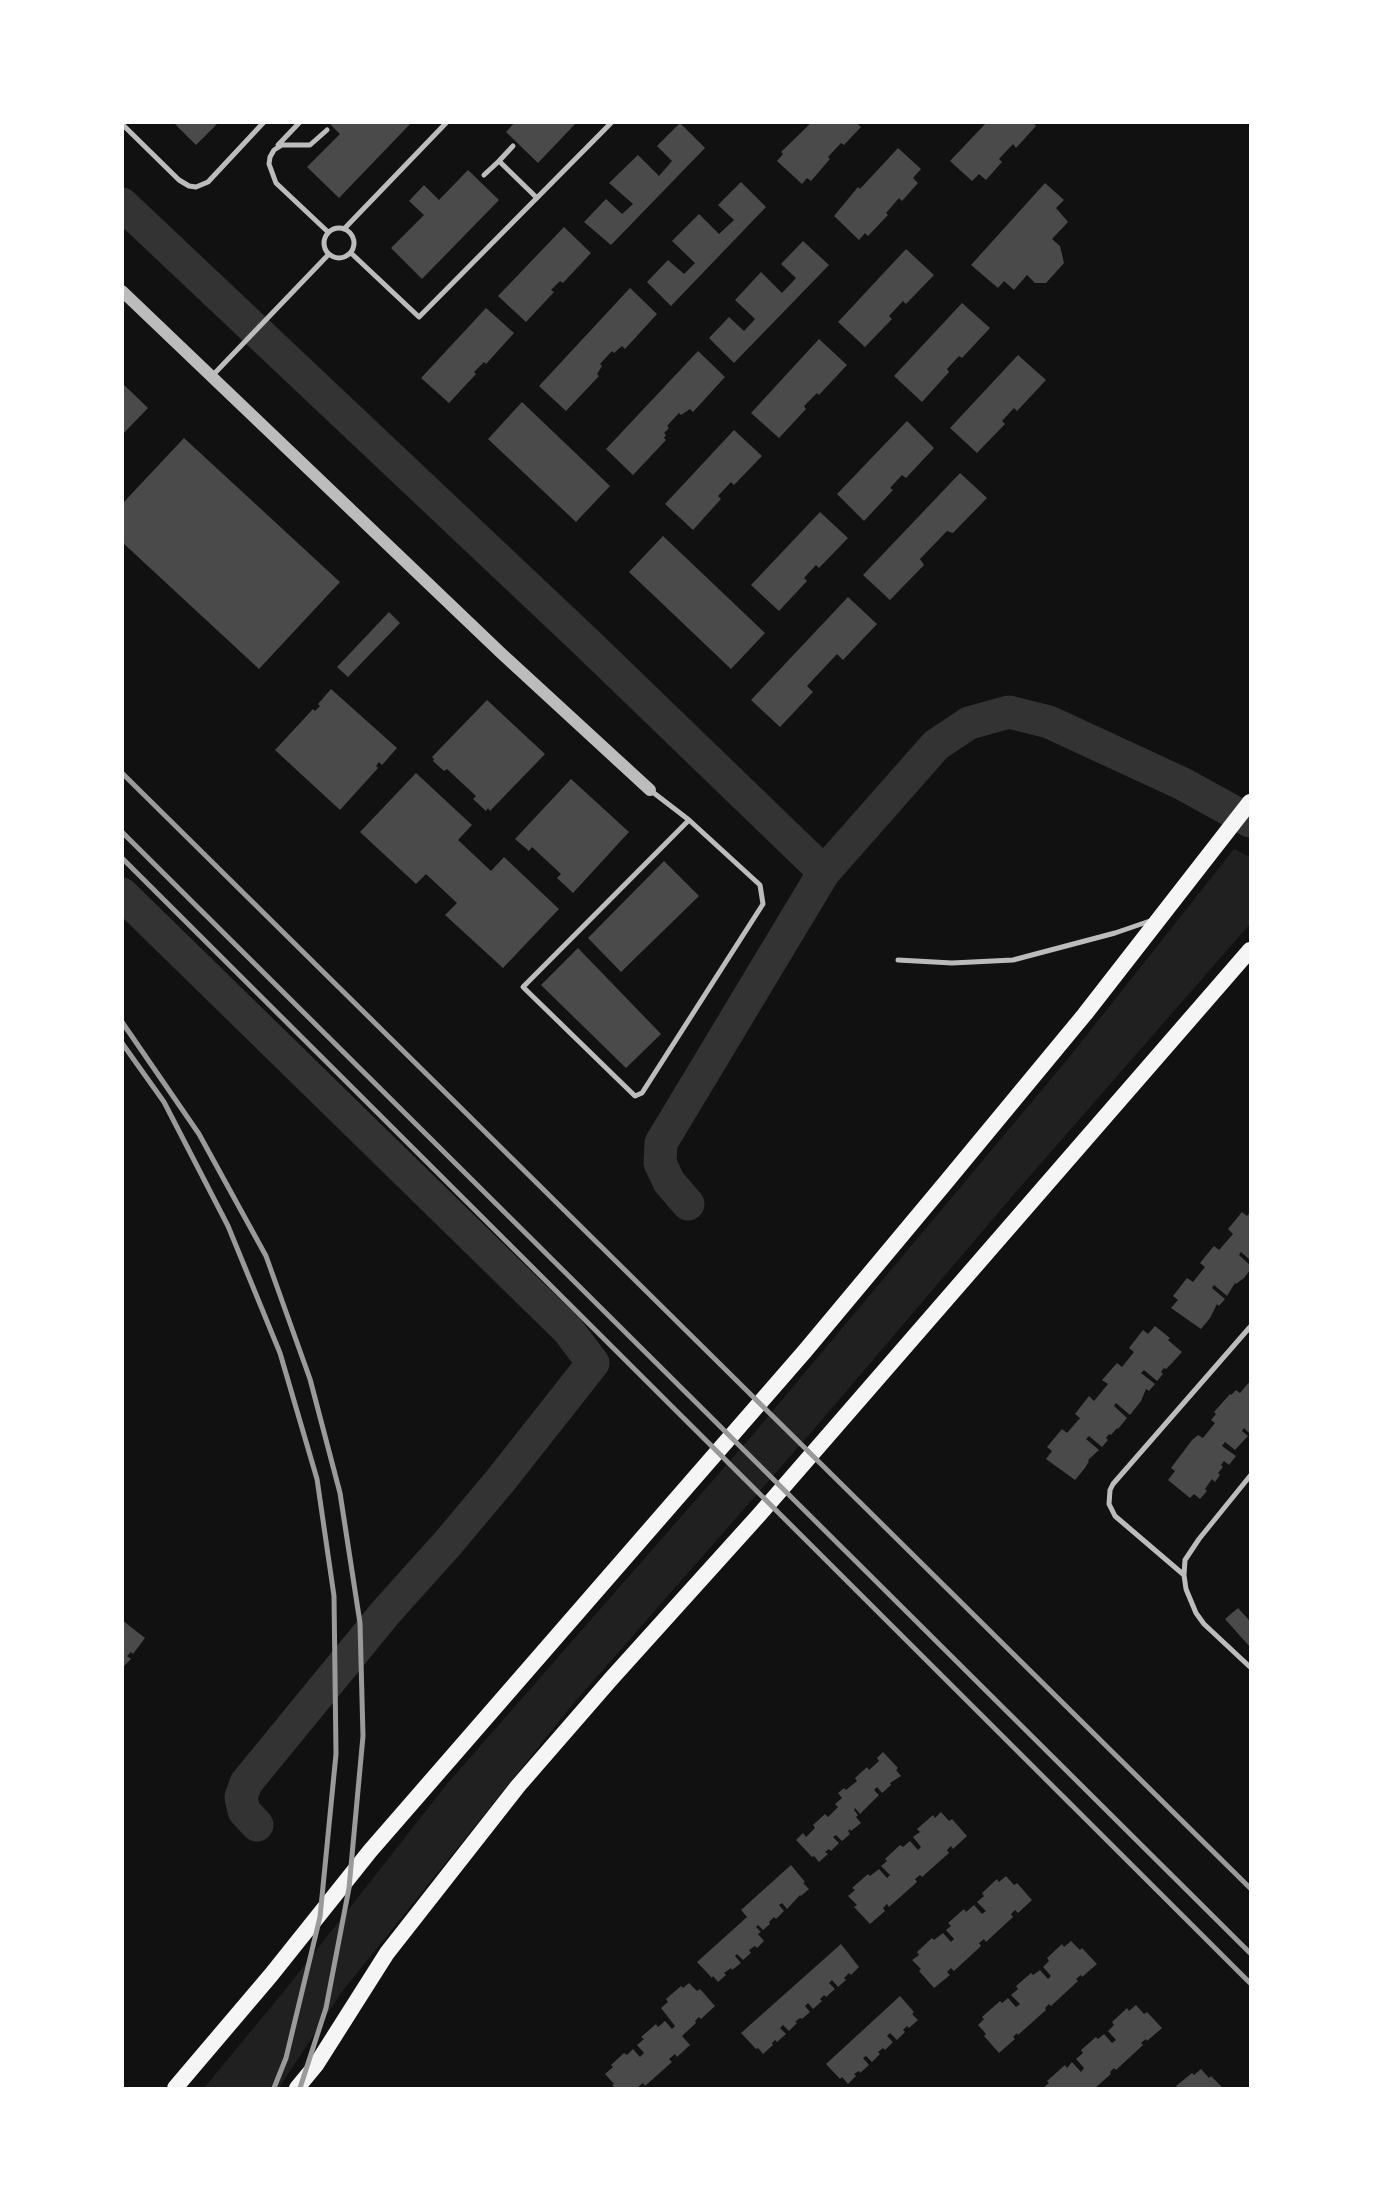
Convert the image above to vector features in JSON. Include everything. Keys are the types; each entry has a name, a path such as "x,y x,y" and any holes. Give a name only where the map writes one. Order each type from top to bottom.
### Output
{"main road":[{"path":"175,2088 271,1975 370,1851 814,1341 1085,1014 1251,802"},
{"path":"298,2088 316,2065 387,1953 518,1786 759,1515 1251,950"}],"street":[{"path":"122,291 501,653 650,790"}],"lane":[{"path":"122,124 179,180 196,187 208,183 264,122"},
{"path":"300,122 274,150 269,164 276,183 328,233"},
{"path":"344,229 447,122"},
{"path":"351,253 419,317 612,122"},
{"path":"274,150 282,145 310,145 327,130"},
{"path":"484,175 513,146"},
{"path":"499,161 537,198"},
{"path":"339,228 344,229 353,236 354,248 351,253 340,258 329,254 324,244 328,233 339,228"},
{"path":"212,376 329,254"},
{"path":"650,790 689,820 760,885 763,904 642,1093 635,1096 523,988 689,820"},
{"path":"898,960 951,963 1013,961 1160,918"},
{"path":"1184,1575 1115,1516 1109,1504 1110,1490 1251,1327"},
{"path":"1251,1476 1199,1539 1185,1560 1184,1575 1190,1602 1204,1624 1251,1667"}],"shaded area":[{"path":"1234,849 1250,857 1250,924 573,1704 341,1993 279,2088 204,2088 447,1784 750,1438 1067,1060"}],"building":[{"path":"173,122 219,122 196,145"},
{"path":"328,122 412,122 339,198 307,167 340,134"},
{"path":"515,122 577,122 538,163 506,132"},
{"path":"812,122 855,122 861,127 828,157 830,159 811,181 807,178 802,184 777,161 783,154 781,152"},
{"path":"987,122 1033,122 1036,126 1016,148 1013,144 999,159 1002,162 986,180 979,174 972,181 950,161"},
{"path":"680,123 705,148 611,245 584,222 606,199 622,214 633,204 609,183 638,155 659,176 672,161 657,146"},
{"path":"898,148 921,169 913,178 918,183 902,201 899,198 886,213 888,215 868,236 865,233 859,240 834,216 858,187 860,189"},
{"path":"468,170 499,200 422,279 391,248 424,215 409,201 424,185 439,200"},
{"path":"741,182 766,207 671,306 647,282 668,260 684,274 695,263 672,241 699,214 719,234 734,220 718,205"},
{"path":"1045,183 1064,200 1056,208 1068,222 1052,239 1060,246 1064,263 1046,283 1035,283 1027,275 1014,290 1004,281 998,288 971,265"},
{"path":"564,227 591,253 563,283 560,281 551,290 554,292 526,322 498,296"},
{"path":"803,241 829,265 734,363 709,338 729,317 744,331 755,319 735,300 761,272 782,293 796,278 781,264"},
{"path":"906,249 934,275 906,304 903,301 889,316 892,319 865,347 838,322"},
{"path":"630,288 657,314 625,349 622,346 614,353 612,351 600,364 602,366 597,374 599,376 566,411 539,386"},
{"path":"962,303 990,328 962,358 959,356 947,369 949,372 922,402 894,376"},
{"path":"486,308 514,333 486,364 484,362 474,372 476,374 449,403 421,378"},
{"path":"819,339 847,365 819,395 817,393 804,406 806,409 779,438 751,413"},
{"path":"698,351 725,377 693,412 690,409 681,415 679,413 667,426 669,428 664,433 666,440 633,475 606,449"},
{"path":"1018,355 1046,380 1017,411 1014,408 1002,421 1005,424 977,453 950,428"},
{"path":"122,383 148,408 122,435"},
{"path":"522,402 610,486 576,522 488,439"},
{"path":"907,421 934,448 906,478 902,475 890,488 893,490 864,521 837,494"},
{"path":"734,430 762,456 734,485 731,482 718,496 721,499 693,530 665,504"},
{"path":"184,438 340,582 259,669 122,542 122,504"},
{"path":"960,473 987,498 953,533 947,531 920,559 924,565 890,600 863,575"},
{"path":"820,512 848,538 819,568 816,565 804,578 807,581 779,611 751,585"},
{"path":"663,536 765,633 731,669 629,572"},
{"path":"848,597 877,624 843,660 837,654 807,686 813,692 780,727 751,700"},
{"path":"389,612 400,623 348,677 337,667"},
{"path":"331,689 397,748 382,765 379,762 376,766 378,768 340,810 275,750 313,709 315,711 320,706 318,704"},
{"path":"487,700 545,754 490,811 488,808 486,811 473,799 476,796 447,769 444,771 432,757"},
{"path":"416,773 472,825 458,840 491,871 504,857 559,909 503,968 445,915 457,903 426,874 416,884 360,832"},
{"path":"571,779 629,832 573,893 557,878 561,874 532,847 529,851 515,839"},
{"path":"664,861 699,896 621,972 588,938"},
{"path":"578,948 661,1034 626,1068 541,985"},
{"path":"1242,1212 1247,1216 1250,1212 1250,1260 1241,1252 1239,1255 1250,1265 1250,1270 1244,1278 1235,1283 1227,1296 1214,1285 1212,1288 1225,1299 1219,1306 1217,1304 1201,1329 1171,1308 1178,1300 1173,1296 1187,1278 1193,1282 1205,1267 1200,1263 1214,1246 1219,1250 1233,1234 1228,1229"},
{"path":"1155,1326 1182,1352 1164,1368 1157,1381 1144,1370 1141,1373 1155,1384 1149,1391 1146,1389 1130,1415 1116,1403 1114,1406 1127,1418 1118,1429 1109,1434 1102,1447 1089,1436 1086,1439 1099,1450 1088,1460 1075,1480 1046,1459 1052,1451 1047,1447 1062,1429 1067,1433 1080,1418 1075,1414 1089,1396 1094,1401 1108,1384 1102,1380 1117,1363 1122,1367 1134,1352 1129,1348 1143,1330 1148,1334"},
{"path":"1250,1381 1250,1434 1244,1428 1242,1431 1248,1436 1235,1450 1225,1442 1222,1446 1236,1456 1229,1465 1224,1461 1218,1473 1220,1475 1215,1482 1212,1479 1200,1499 1194,1494 1190,1498 1168,1480 1175,1471 1171,1468 1192,1440 1198,1435 1203,1438 1215,1423 1211,1420 1216,1414 1214,1412 1230,1394 1236,1390 1240,1393"},
{"path":"1238,1608 1250,1619 1250,1647 1225,1619"},
{"path":"122,1620 145,1638 133,1654 131,1652 127,1656 131,1659 122,1668"},
{"path":"883,1752 898,1768 896,1770 901,1776 890,1783 882,1793 877,1787 874,1790 879,1795 860,1814 855,1808 858,1815 856,1817 861,1823 851,1831 850,1829 850,1834 842,1841 836,1835 833,1837 839,1843 831,1851 829,1849 825,1852 828,1854 819,1862 796,1840 803,1833 806,1837 815,1828 813,1825 825,1814 828,1817 838,1807 835,1804 842,1798 838,1793 857,1781 855,1778 867,1767 869,1770 879,1761 877,1758"},
{"path":"941,1812 949,1821 952,1819 967,1836 953,1849 951,1846 947,1850 949,1853 922,1877 920,1875 915,1879 917,1882 889,1907 887,1904 883,1908 885,1911 870,1924 848,1896 855,1890 852,1888 868,1874 870,1876 879,1869 887,1878 890,1875 881,1866 887,1861 885,1859 900,1845 903,1847 910,1841 918,1850 921,1847 913,1837 920,1832 917,1829 933,1815 935,1818"},
{"path":"791,1865 809,1889 787,1909 782,1903 779,1905 784,1911 776,1919 774,1917 763,1930 758,1925 756,1927 764,1941 757,1948 755,1946 749,1950 751,1953 743,1960 737,1954 735,1956 741,1963 724,1973 726,1975 718,1982 697,1962 747,1917 741,1910"},
{"path":"1006,1876 1014,1885 1017,1883 1032,1900 1018,1913 1015,1910 1011,1914 1013,1917 986,1942 984,1939 979,1943 981,1946 954,1971 951,1968 947,1972 950,1975 934,1988 912,1960 919,1955 917,1952 932,1938 934,1940 943,1933 951,1942 954,1939 946,1930 951,1926 948,1923 964,1909 966,1912 974,1905 982,1914 986,1911 977,1902 984,1896 982,1893 997,1879 999,1882"},
{"path":"1071,1941 1097,1964 1076,1979 1078,1981 1051,2006 1049,2004 1046,2010 1018,2035 1017,2033 1013,2037 1015,2039 999,2053 978,2025 984,2019 982,2017 1000,2001 1002,2003 1008,1998 1016,2007 1020,2004 1011,1995 1018,1989 1016,1986 1031,1973 1033,1975 1040,1970 1048,1979 1051,1976 1043,1967 1049,1961 1047,1958 1062,1944 1064,1947"},
{"path":"841,1944 859,1967 851,1975 849,1973 838,1987 832,1980 829,1983 835,1989 826,1997 824,1995 820,1999 822,2001 813,2009 808,2003 805,2006 810,2012 795,2022 797,2023 789,2031 783,2025 780,2028 786,2034 777,2042 775,2040 763,2054 756,2049 741,2033"},
{"path":"689,1983 697,1991 700,1989 715,2006 701,2019 699,2017 682,2036 690,2045 677,2057 675,2054 669,2059 672,2062 645,2086 643,2083 638,2087 640,2088 615,2088 605,2074 613,2067 611,2065 633,2049 640,2057 644,2053 637,2045 644,2039 641,2037 656,2024 658,2027 665,2021 672,2029 675,2026 661,2008 668,2002 666,1999 681,1986 683,1988"},
{"path":"900,1996 918,2020 909,2028 907,2026 897,2040 890,2033 887,2036 893,2042 885,2050 883,2048 878,2052 880,2054 872,2062 866,2056 863,2058 869,2065 860,2073 859,2071 854,2074 856,2076 848,2084 842,2077 840,2079 826,2064"},
{"path":"1136,2005 1162,2028 1141,2043 1143,2045 1116,2070 1114,2068 1095,2088 1043,2088 1049,2083 1047,2081 1072,2062 1081,2072 1084,2068 1076,2059 1083,2053 1081,2050 1096,2037 1098,2039 1104,2034 1112,2043 1116,2040 1108,2031 1114,2025 1112,2022 1127,2008 1129,2011"},
{"path":"1201,2069 1223,2088 1176,2086 1192,2073 1194,2075"}],"waterway":[{"path":"122,204 588,644 824,872"},
{"path":"688,1204 669,1182 660,1163 661,1143 824,872 936,745 969,723 1009,712 1049,722 1183,784 1250,821"},
{"path":"122,894 568,1330 593,1363 500,1481 386,1612 246,1783 241,1797 244,1811 257,1825"}],"railway":[{"path":"122,773 1250,1888"},
{"path":"122,832 1250,1953"},
{"path":"122,858 1250,1983"},
{"path":"122,1022 199,1134 266,1256 310,1379 340,1493 360,1623 363,1736 349,1888 326,2008 300,2088"},
{"path":"122,1043 164,1102 228,1226 280,1353 317,1479 334,1596 336,1754 320,1917 286,2058 274,2088"}]}
